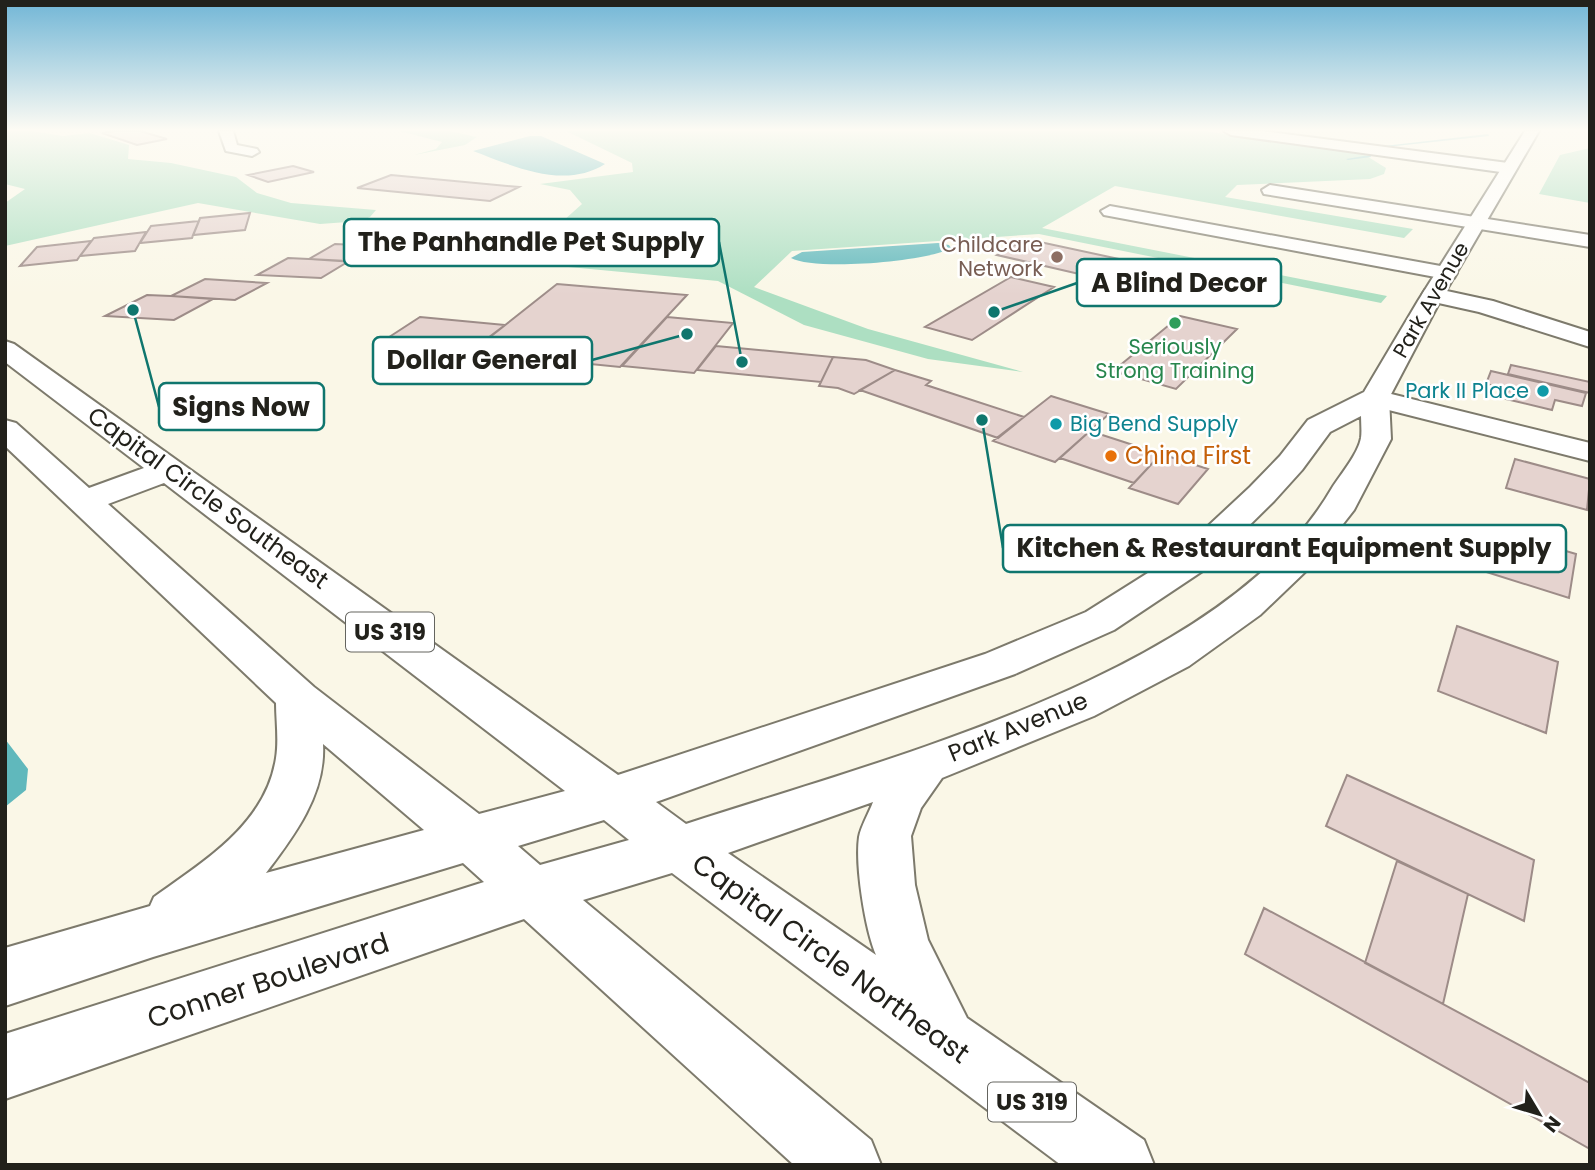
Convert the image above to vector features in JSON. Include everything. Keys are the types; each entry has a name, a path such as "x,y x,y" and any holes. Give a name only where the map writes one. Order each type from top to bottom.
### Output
{"main road":[{"name":"Park Avenue","path":"531,892 679,848 925,764 1078,705 1174,656 1246,606 1294,562 1337,510 1376,439 1375,398 1498,186"},
{"path":"1270,190 1590,239"},
{"path":"1110,211 1446,273"},
{"path":"1430,300 1561,330 1590,340"},
{"name":"Capital Circle Southeast","path":"5,349 679,848"},
{"path":"5,977 153,931 611,798 1000,664 1100,621 1191,562 1291,463 1319,426 1375,398 1590,452"},
{"path":"5,429 298,698 471,838 846,1165"},
{"path":"1291,463 1361,463"},
{"path":"83,502 168,470"},
{"path":"153,931 241,865 282,811 300,758 298,698"},
{"path":"925,764 899,801 886,836 888,885 900,944 944,1039"},
{"name":"Capital Circle Northeast","path":"679,848 1119,1165"},
{"name":"Conner Boulevard","path":"5,1067 531,892"}],"green space":[{"path":"11,186 247,186 257,193 291,203 376,210 361,221 320,224 198,203 5,246 5,203 25,189"},
{"path":"548,186 1236,186 1225,197 1413,229 1404,238 1115,186 1042,228 1387,296 1381,303 1039,234 792,251 754,287 868,329 1023,372 928,359 804,325 718,281 558,266 490,246 563,221 582,204 570,190"},
{"path":"1544,186 1590,186 1590,203 1539,194"}],"water":[{"path":"938,243 951,248 919,257 871,263 822,264 791,258 802,252"},
{"path":"5,739 28,769 26,790 5,807"}],"building":[{"path":"363,186 519,187 490,201 357,188"},
{"path":"250,213 245,230 193,235 200,218"},
{"path":"199,221 192,238 140,243 151,226"},
{"path":"146,232 135,251 80,256 94,238"},
{"name":"Childcare Network","path":"1026,239 1119,259 1092,277 997,255"},
{"path":"91,241 77,260 20,266 37,247"},
{"path":"335,244 394,247 369,263 309,259"},
{"path":"288,258 349,261 321,278 257,275"},
{"path":"1011,277 1054,287 972,340 925,327"},
{"path":"205,279 267,283 235,300 171,296"},
{"path":"557,284 687,295 620,367 471,352"},
{"path":"147,295 213,299 174,320 105,316"},
{"path":"1180,316 1237,329 1176,389 1113,371"},
{"path":"420,317 505,325 476,347 421,341 416,345 383,341"},
{"path":"667,317 733,323 694,373 622,366"},
{"path":"716,346 833,357 821,382 697,370"},
{"path":"833,357 866,360 895,370 854,394 838,388 819,386"},
{"path":"1511,365 1590,382 1590,393 1508,374"},
{"path":"895,370 931,381 926,385 1024,417 998,438 860,390"},
{"name":"Park II Place","path":"1491,371 1586,393 1582,406 1555,400 1552,410 1506,399 1509,389 1486,384"},
{"name":"Big Bend Supply","path":"1051,396 1109,414 1055,462 993,441"},
{"name":"China First","path":"1090,431 1161,454 1134,483 1060,458"},
{"path":"1161,454 1208,469 1178,504 1129,488"},
{"path":"1515,459 1590,479 1587,510 1506,488"},
{"path":"1489,528 1576,554 1569,598 1477,569"},
{"path":"1457,626 1558,662 1546,733 1438,691"},
{"path":"1347,775 1534,860 1524,921 1326,826"},
{"path":"1397,861 1468,894 1443,1004 1365,963"},
{"path":"1264,908 1590,1083 1590,1149 1245,954"}],"place":[{"name":"Childcare Network","path":"1057,257"},
{"name":"Signs Now","path":"133,310"},
{"name":"A Blind Decor","path":"994,312"},
{"name":"Seriously Strong Training","path":"1175,323"},
{"name":"Dollar General","path":"687,334"},
{"name":"The Panhandle Pet Supply","path":"742,362"},
{"name":"Park II Place","path":"1543,391"},
{"name":"Kitchen & Restaurant Equipment Supply","path":"982,420"},
{"name":"Big Bend Supply","path":"1056,424"},
{"name":"China First","path":"1111,456"}]}
